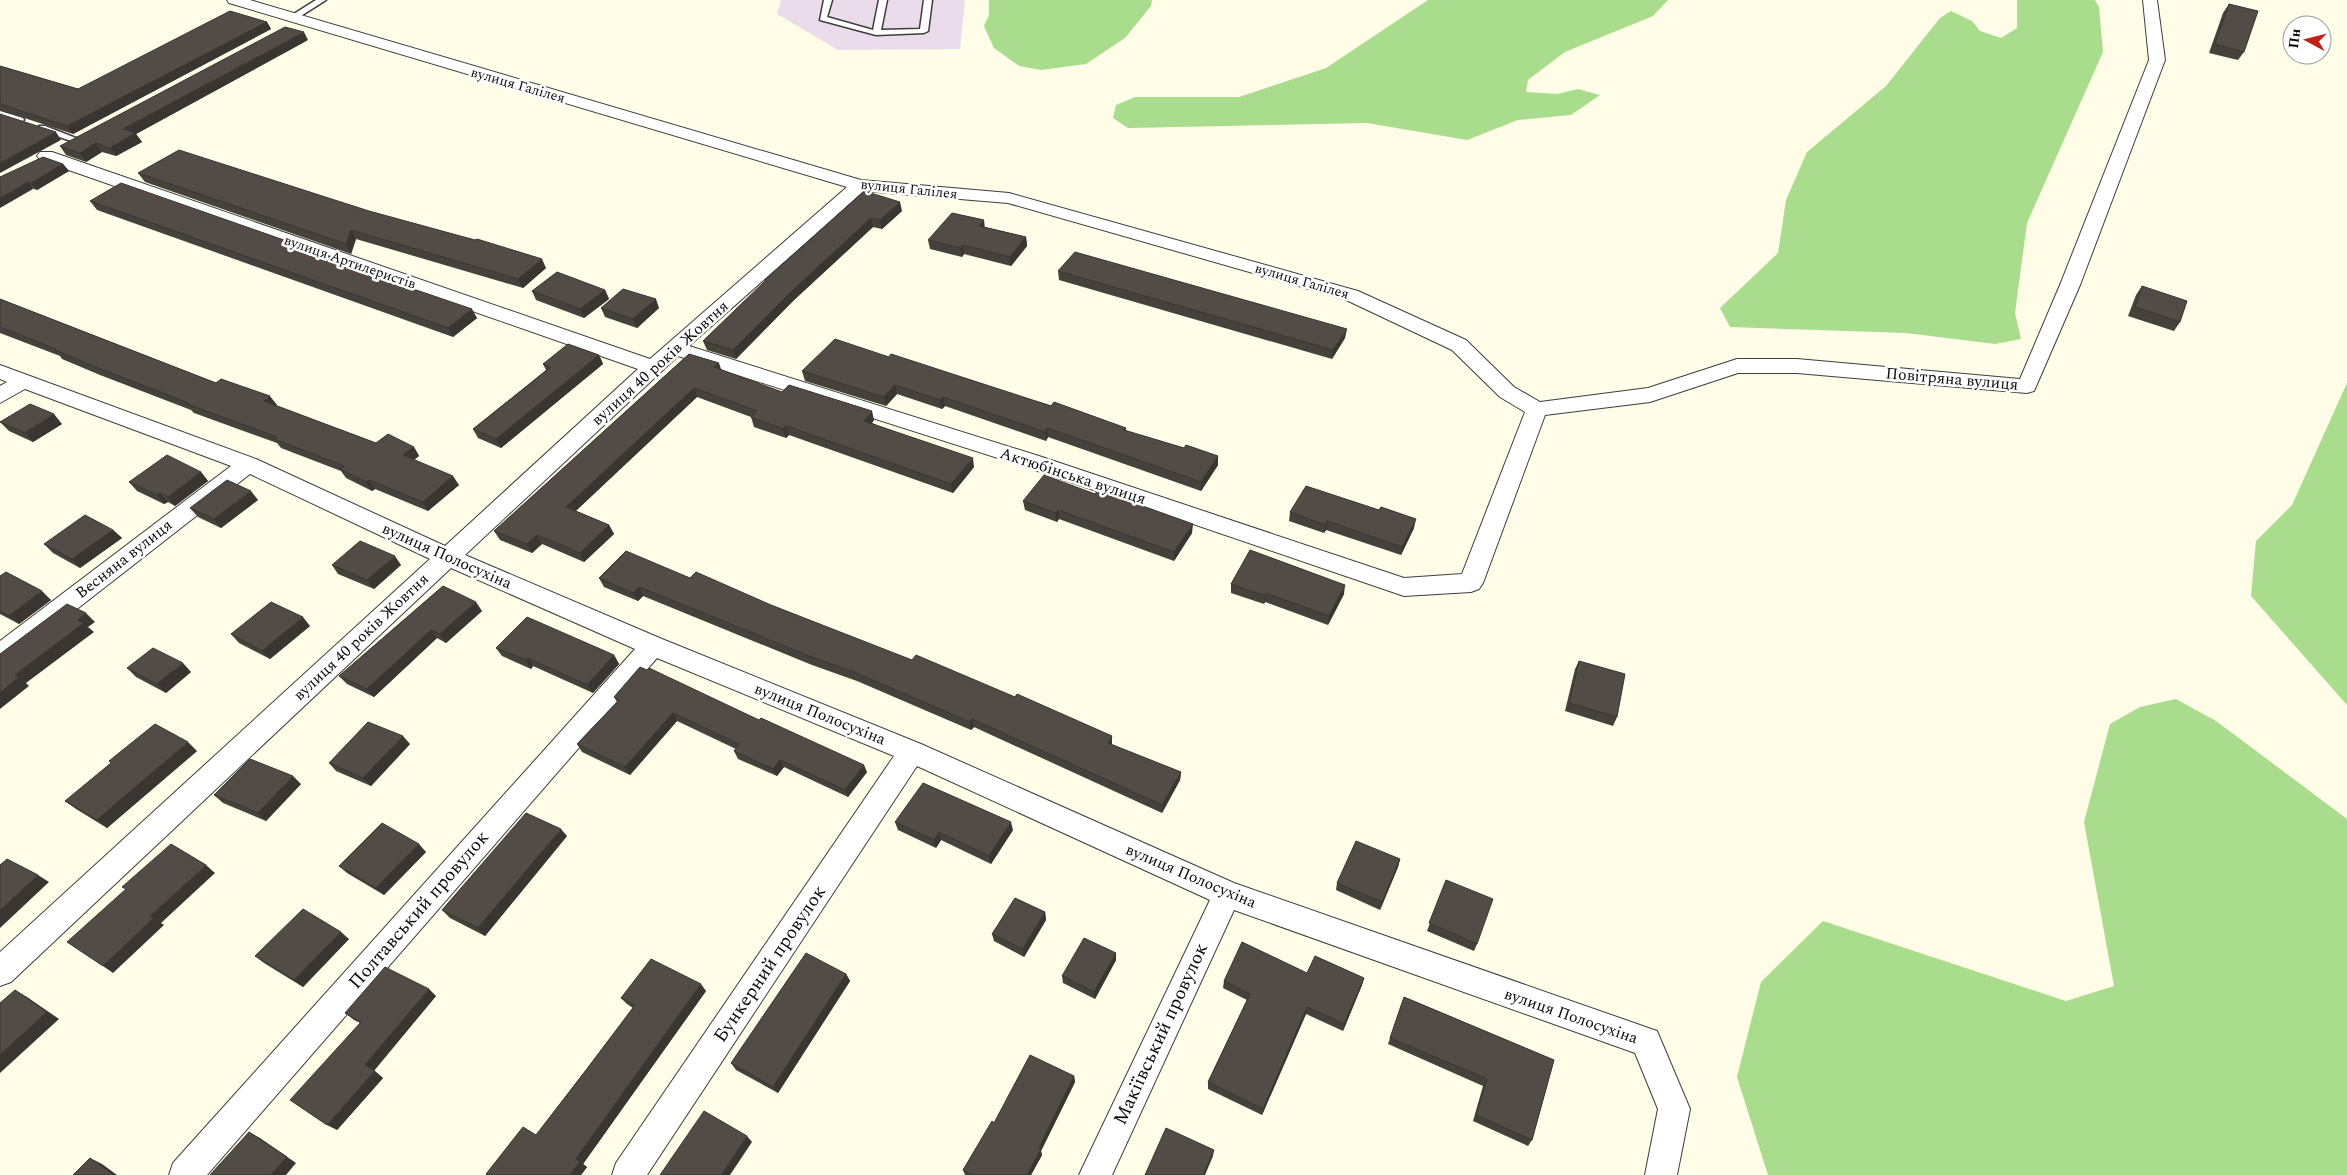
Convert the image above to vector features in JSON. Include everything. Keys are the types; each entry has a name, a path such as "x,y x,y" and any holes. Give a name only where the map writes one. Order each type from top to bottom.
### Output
{"street":[{"name":"вулиця Галілея","path":"234,0 292,23 860,185 1009,198 1351,295 1459,345 1507,392 1537,409"},
{"name":"Повітряна вулиця","path":"1537,409 1650,395 1738,366 1798,366 2027,386 2070,286 2157,60 2150,0"},
{"name":"вулиця Артилеристів","path":"94,131 39,160 653,367"},
{"name":"вулиця 40 років Жовтня","path":"0,972 653,367 676,349 860,185"},
{"name":"Актюбінська вулиця","path":"676,349 1034,462 1404,587 1471,584 1537,409"},
{"name":"вулиця Полосухіна","path":"11,377 248,464 447,557 653,646 912,752 1226,894 1646,1042 1674,1110 1662,1175"},
{"path":"0,396 11,377"},
{"name":"Весняна вулиця","path":"0,655 248,464"},
{"name":"Полтавський провулок","path":"185,1175 653,646"},
{"name":"Бункерний провулок","path":"628,1175 912,752"},
{"name":"Макіївський провулок","path":"1095,1175 1226,894"}],"lane":[{"path":"292,23 322,0"},
{"path":"828,0 823,18 876,33 924,31 928,0"},
{"path":"876,33 883,0"},
{"path":"0,114 77,140"}],"shaded area":[{"path":"781,0 965,0 960,49 838,50 777,14"}],"green space":[{"path":"989,0 1152,0 1151,6 1125,38 1086,64 1041,70 1019,66 994,48 984,26 989,15"},
{"path":"1428,0 1668,0 1653,16 1565,52 1528,80 1526,92 1557,94 1578,89 1600,95 1571,115 1518,120 1467,140 1367,123 1128,128 1113,118 1116,105 1135,97 1239,97 1326,68"},
{"path":"2017,0 2095,0 2099,7 2103,52 2027,223 2015,313 2021,339 1995,344 1906,333 1730,327 1720,308 1778,253 1786,200 1807,152 1886,86 1940,18 1951,11 1972,21 1980,31 2001,38 2017,28"},
{"path":"2347,383 2347,705 2251,596 2256,541 2292,505"},
{"path":"2176,699 2216,721 2347,819 2347,1175 1768,1175 1737,1077 1761,982 1823,921 2066,1001 2114,986 2084,822 2110,724 2140,707"}],"building":[{"path":"2229,4 2258,11 2244,52 2215,44"},
{"path":"230,11 267,22 67,126 0,104 0,66 78,89"},
{"path":"285,27 304,32 123,129 136,133 110,148 96,143 80,153 60,146"},
{"path":"0,114 56,132 0,163"},
{"path":"179,150 369,211 477,239 542,259 518,279 351,230 346,244 138,173"},
{"path":"43,157 63,164 31,183 28,182 0,198 0,177"},
{"path":"121,183 341,260 340,264 472,309 448,328 90,201"},
{"path":"864,191 900,202 880,220 871,218 791,292 733,350 703,341 765,280"},
{"path":"952,213 984,220 979,226 1026,237 1010,257 963,245 960,248 928,240"},
{"path":"1075,252 1347,329 1333,350 1058,271"},
{"path":"557,272 605,290 580,309 532,291"},
{"path":"2142,286 2187,301 2180,322 2135,307"},
{"path":"623,289 656,299 633,319 601,308"},
{"path":"0,299 216,383 221,379 270,396 264,401 376,443 388,434 414,447 403,455 453,476 423,502 369,480 366,482 340,469 344,466 274,439 277,437 187,404 189,403 0,327"},
{"path":"835,339 889,357 891,354 1051,406 1054,402 1126,428 1124,430 1184,448 1186,445 1218,456 1201,482 1047,428 1045,432 943,397 940,400 895,385 884,397 802,371"},
{"path":"568,344 599,355 496,439 473,429 551,367 543,364"},
{"path":"689,354 719,363 714,367 782,392 789,385 872,411 864,421 973,458 951,484 786,426 783,429 751,417 757,411 694,388 566,507 609,525 580,553 537,535 527,544 494,531"},
{"path":"30,404 54,414 25,433 0,422"},
{"path":"167,455 201,472 168,497 160,493 157,495 129,482"},
{"path":"1044,475 1095,494 1098,490 1193,524 1174,552 1058,510 1056,513 1023,501"},
{"path":"227,480 251,491 214,519 190,508"},
{"path":"1306,486 1379,510 1381,507 1416,519 1402,547 1327,521 1325,525 1290,512"},
{"path":"85,515 113,530 72,559 44,544"},
{"path":"360,541 395,556 367,580 332,565"},
{"path":"1250,550 1345,585 1329,616 1266,593 1265,596 1231,584"},
{"path":"626,551 690,578 696,572 771,605 912,660 916,655 1015,697 1017,694 1112,736 1108,743 1181,772 1162,805 972,719 970,722 854,672 809,656 639,587 633,593 599,578"},
{"path":"6,572 42,591 9,616 0,611 0,576"},
{"path":"443,586 476,602 440,634 431,630 367,689 339,676"},
{"path":"271,602 303,617 262,651 231,634"},
{"path":"67,604 86,613 77,620 84,623 15,675 19,677 0,693 0,654"},
{"path":"527,617 614,655 587,685 528,658 526,660 496,648"},
{"path":"153,648 183,663 157,684 127,668"},
{"path":"1579,661 1625,674 1617,717 1569,703"},
{"path":"640,667 647,670 649,668 759,720 761,718 864,765 845,790 780,760 773,769 734,751 739,744 673,713 625,767 577,744 619,700 614,697"},
{"path":"368,722 403,736 363,778 329,763"},
{"path":"155,724 188,742 97,820 65,801 111,763 109,761"},
{"path":"250,759 293,776 258,813 214,795"},
{"path":"923,783 1011,822 989,856 939,832 934,840 895,822"},
{"path":"526,813 561,829 478,928 442,910"},
{"path":"382,823 419,844 376,888 339,866"},
{"path":"1356,841 1400,859 1382,902 1337,883"},
{"path":"171,844 206,865 150,916 154,918 103,966 67,942 126,889 122,887"},
{"path":"7,859 38,875 0,910 0,865"},
{"path":"1446,880 1493,899 1477,944 1429,923"},
{"path":"1015,898 1045,912 1023,949 992,934"},
{"path":"303,909 341,932 294,980 255,956"},
{"path":"1084,938 1116,953 1094,992 1062,976"},
{"path":"1242,942 1307,973 1315,956 1364,978 1344,1024 1307,1007 1263,1109 1208,1082 1250,994 1224,981"},
{"path":"806,953 846,974 773,1087 731,1063"},
{"path":"651,959 701,984 576,1159 580,1162 570,1175 487,1175 523,1127 536,1135 587,1069 635,1005 621,998"},
{"path":"385,967 429,989 365,1065 375,1071 327,1125 290,1100 361,1022 345,1013"},
{"path":"15,990 47,1012 0,1055 0,1003"},
{"path":"1404,997 1554,1060 1532,1140 1476,1115 1487,1079 1390,1038"},
{"path":"1030,1055 1074,1076 1039,1148 1041,1149 1027,1175 972,1175 963,1170 992,1121 994,1123"},
{"path":"704,1111 747,1136 721,1175 660,1175"},
{"path":"1166,1128 1214,1150 1203,1175 1145,1175"},
{"path":"249,1132 287,1157 271,1175 210,1175"},
{"path":"90,1158 113,1175 73,1175"}]}
